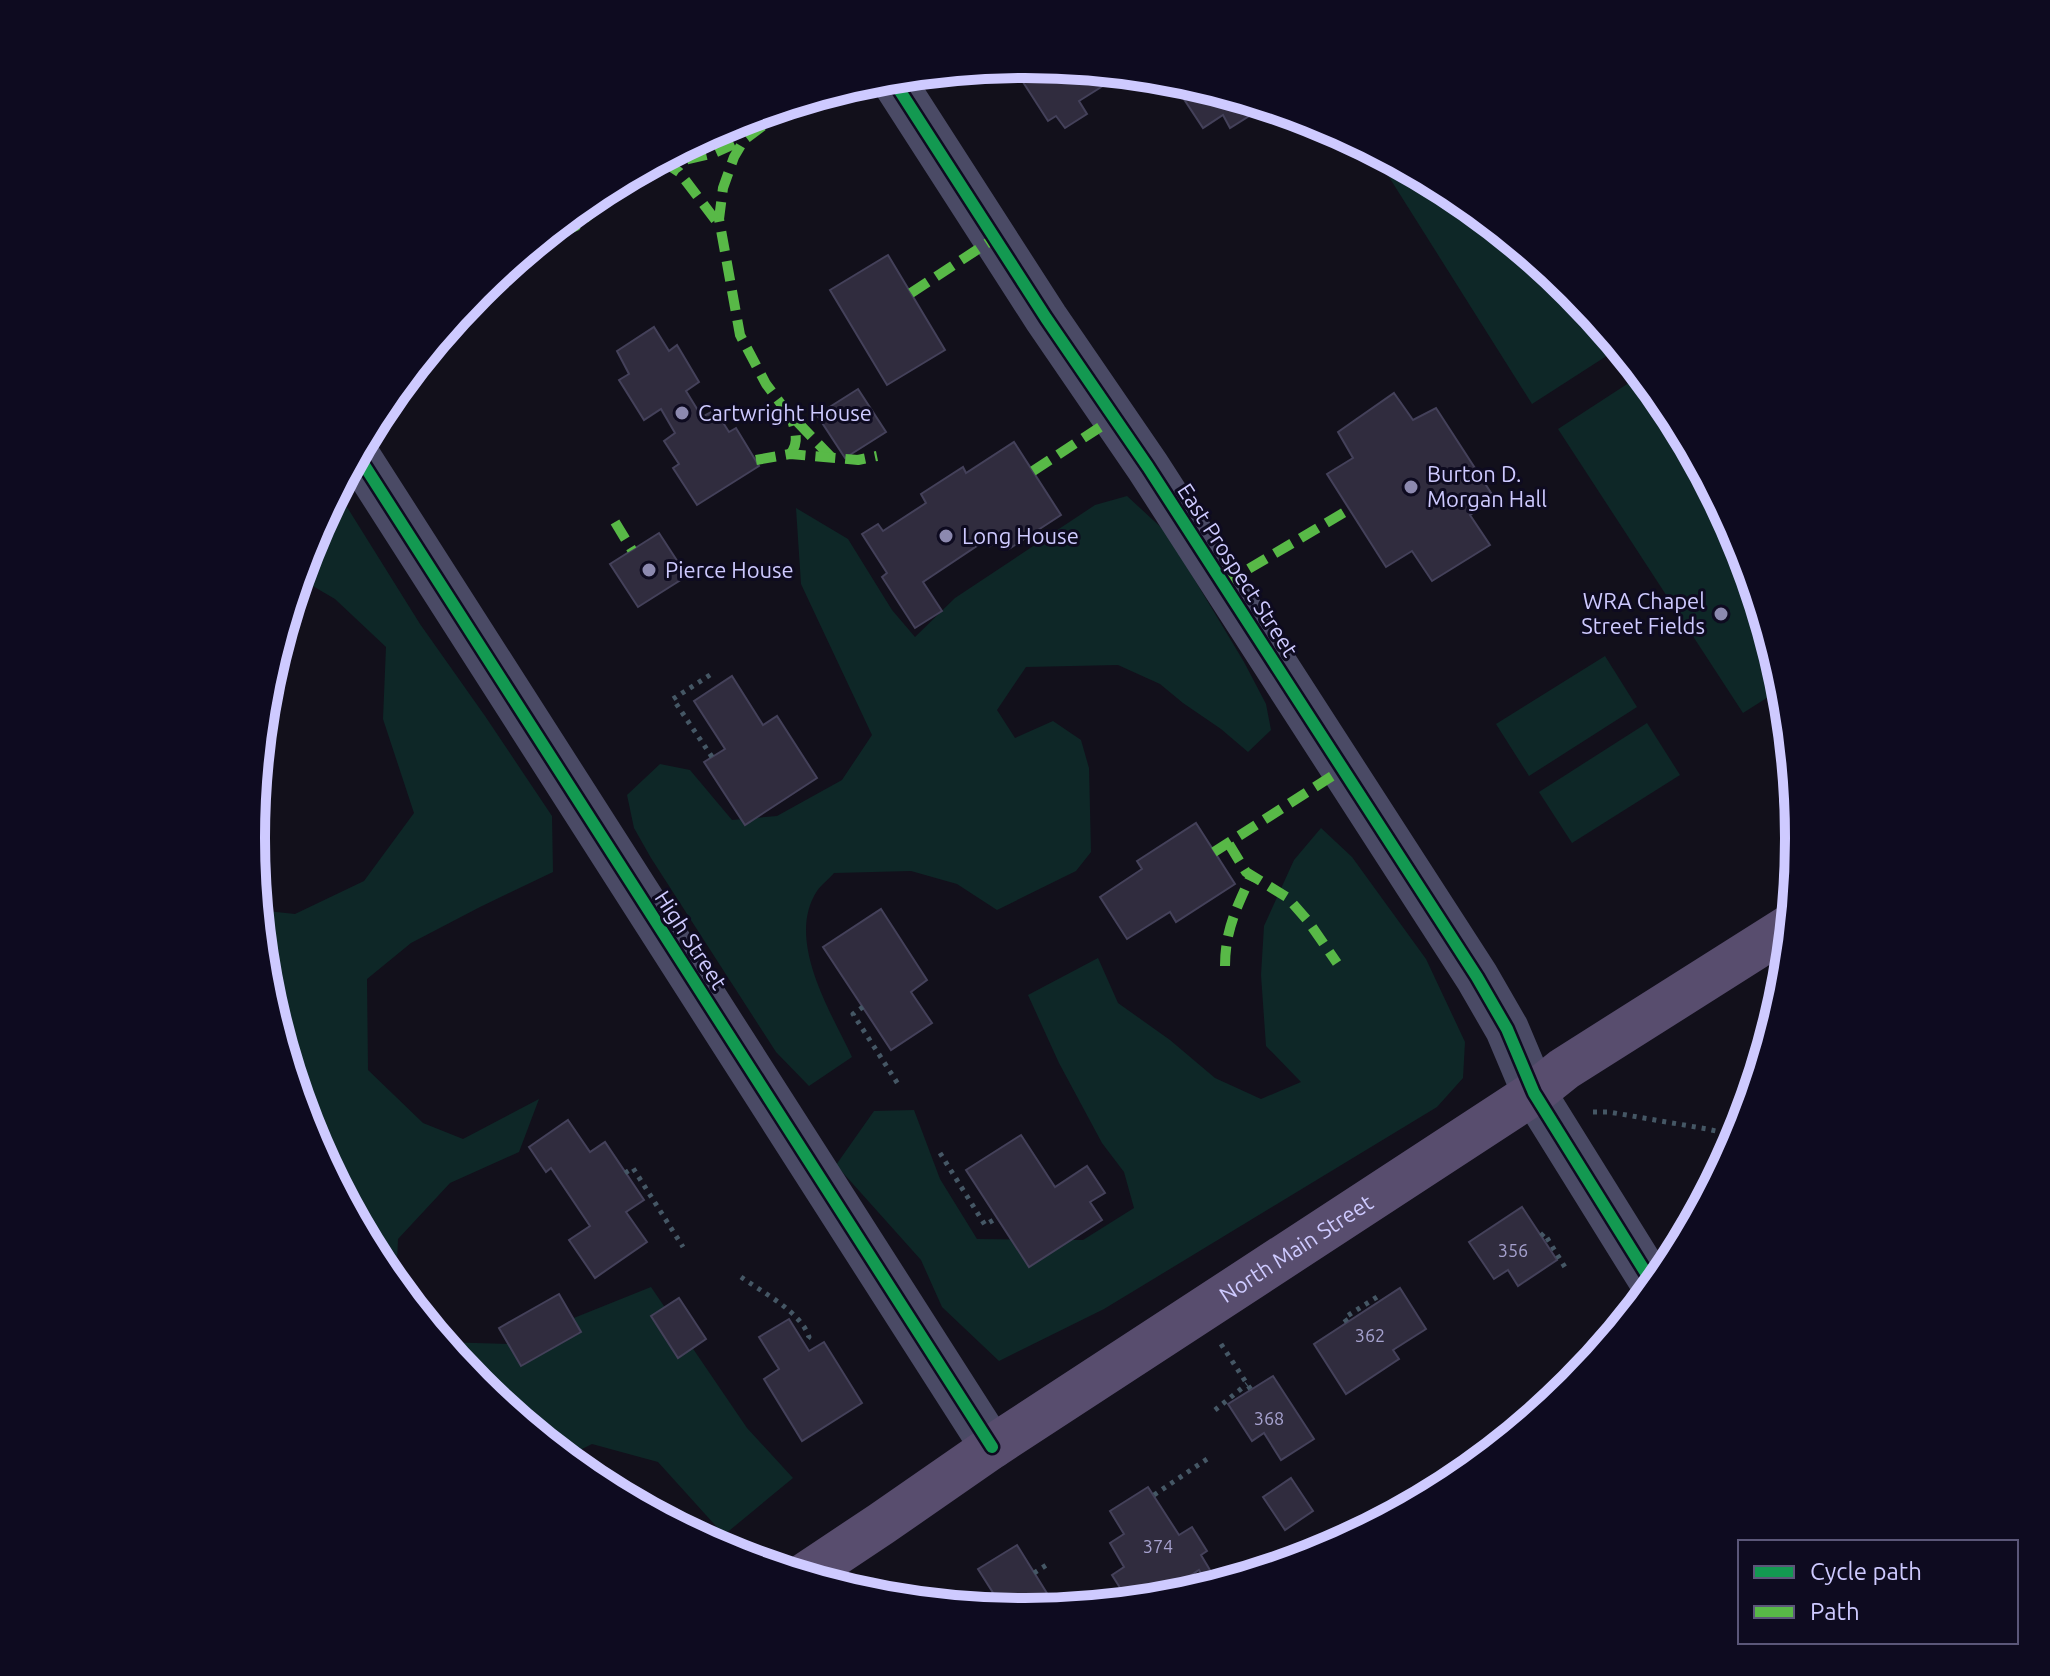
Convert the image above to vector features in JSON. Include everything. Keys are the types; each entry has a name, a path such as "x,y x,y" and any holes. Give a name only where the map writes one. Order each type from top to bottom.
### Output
{"main road":[{"name":"North Main Street","path":"815,1568 992,1447 1545,1111 1564,1069 1778,933"}],"street":[{"name":"East Prospect Street","path":"899,89 1046,318 1148,467 1477,977 1507,1029 1545,1111 1647,1274"},
{"name":"High Street","path":"364,464 992,1447"}],"path":[{"path":"710,675 673,699 712,757"},
{"path":"863,1007 853,1014 898,1084"},
{"path":"1545,1111 1580,1115 1597,1111 1725,1133"},
{"path":"940,1153 985,1225 997,1218"},
{"path":"625,1173 633,1168 683,1247"},
{"path":"1541,1236 1544,1233 1566,1269"},
{"path":"741,1277 800,1321 809,1337 804,1343"},
{"path":"1347,1322 1344,1318 1377,1297"},
{"path":"1215,1410 1249,1387 1218,1339"},
{"path":"1154,1495 1210,1457"},
{"path":"1034,1573 1048,1564"},
{"path":"865,1569 874,1582"}],"green space":[{"path":"1384,168 1488,235 1562,301 1610,354 1532,404"},
{"name":"WRA Chapel Street Fields","path":"1632,381 1683,458 1727,547 1759,641 1771,695 1743,713 1558,429"},
{"path":"1127,496 1166,532 1244,662 1266,704 1271,730 1248,752 1160,684 1118,665 1026,667 997,710 1015,738 1053,721 1081,740 1089,768 1091,852 1076,871 997,910 957,884 911,871 834,873 817,891 808,910 808,953 823,998 852,1057 809,1086 776,1052 651,858 634,828 627,795 660,764 690,770 732,820 777,816 842,780 872,735 801,584 796,508 848,539 892,610 915,637 955,598 1095,505"},
{"path":"343,501 420,624 552,816 553,872 411,943 367,979 368,1070 423,1123 463,1139 539,1099 519,1152 450,1183 398,1239 397,1265 343,1174 305,1082 280,986 269,911 295,914 364,881 414,813 383,719 386,647 335,599 309,584"},
{"path":"1605,656 1637,707 1529,776 1496,724"},
{"path":"1647,723 1680,775 1572,843 1539,792"},
{"path":"1321,828 1352,857 1426,959 1465,1042 1463,1078 1437,1107 1104,1309 999,1361 942,1307 921,1260 836,1165 874,1111 914,1110 940,1179 977,1239 1083,1240 1134,1208 1124,1172 1102,1143 1059,1063 1028,995 1098,958 1118,1003 1170,1040 1215,1078 1261,1099 1301,1082 1266,1046 1261,975 1264,926 1294,860"},
{"path":"651,1287 747,1428 793,1478 724,1535 658,1462 592,1444 577,1452 524,1409 457,1342 509,1344"}],"building":[{"path":"1020,78 1107,83 1079,101 1087,114 1065,128 1056,116 1048,121"},
{"path":"1181,95 1253,113 1230,128 1223,115 1203,128"},
{"path":"888,255 945,350 887,385 830,290"},
{"name":"Cartwright House","path":"654,327 669,351 677,345 699,382 686,391 702,417 715,410 729,432 736,428 759,466 697,505 673,468 679,464 664,441 675,433 661,409 644,420 619,380 629,374 617,351"},
{"path":"858,389 886,432 845,458 817,415"},
{"name":"Burton D. Morgan Hall","path":"1394,393 1413,420 1436,408 1495,499 1470,515 1490,545 1432,581 1412,551 1386,567 1327,474 1353,458 1338,432"},
{"name":"Long House","path":"1014,442 1061,515 1009,549 1001,538 990,546 986,540 923,582 942,611 915,628 882,577 887,573 862,534 878,524 883,531 926,503 921,494 963,467 966,473"},
{"name":"Pierce House","path":"659,533 687,576 638,607 610,564"},
{"path":"732,676 763,725 777,716 817,778 745,825 704,762 725,749 694,701"},
{"path":"1196,823 1235,884 1176,922 1170,912 1127,939 1100,897 1142,869 1137,861"},
{"path":"881,909 927,980 911,992 932,1023 891,1050 823,947"},
{"path":"568,1120 590,1152 605,1142 644,1200 626,1212 647,1242 595,1278 569,1240 590,1226 551,1168 546,1172 529,1147"},
{"path":"1021,1135 1055,1187 1087,1166 1105,1193 1090,1202 1102,1220 1029,1267 966,1170"},
{"path":"1522,1207 1557,1260 1518,1286 1508,1270 1494,1279 1469,1242"},
{"path":"1400,1288 1426,1329 1393,1350 1399,1359 1346,1394 1314,1344"},
{"path":"559,1294 581,1332 521,1366 499,1328"},
{"path":"679,1298 706,1339 678,1358 651,1316"},
{"path":"789,1319 809,1351 824,1342 862,1403 802,1441 764,1379 779,1369 759,1337"},
{"path":"1273,1376 1314,1439 1281,1460 1264,1433 1252,1441 1228,1404"},
{"path":"1291,1478 1313,1511 1285,1530 1263,1497"},
{"path":"1148,1487 1179,1535 1192,1527 1207,1551 1201,1555 1212,1574 1203,1576 1199,1570 1183,1581 1122,1591 1112,1575 1124,1567 1110,1543 1124,1534 1110,1511"},
{"path":"1017,1545 1049,1597 996,1597 978,1569"}],"marked path":[{"path":"765,124 744,140 734,157 723,188 719,219 740,335 766,384 784,408 831,457"},
{"path":"680,161 714,153 743,140"},
{"path":"670,166 679,172 720,226"},
{"path":"572,228 583,220"},
{"path":"911,293 995,238"},
{"path":"790,454 796,441 791,417"},
{"path":"1033,471 1114,418"},
{"path":"756,460 790,454 858,460 877,456"},
{"path":"1223,584 1350,509"},
{"path":"615,522 632,550"},
{"path":"1214,852 1343,769"},
{"path":"1229,844 1246,872 1288,898 1337,963"},
{"path":"1225,966 1230,930 1251,876"}],"cycle path":[{"path":"899,89 1046,318 1148,467 1477,977 1507,1029 1534,1093 1647,1274"},
{"path":"364,464 992,1447"}],"place":[{"name":"Cartwright House","path":"682,413"},
{"name":"Burton D. Morgan Hall","path":"1411,487"},
{"name":"Long House","path":"946,536"},
{"name":"Pierce House","path":"649,570"},
{"name":"WRA Chapel Street Fields","path":"1721,614"}]}
